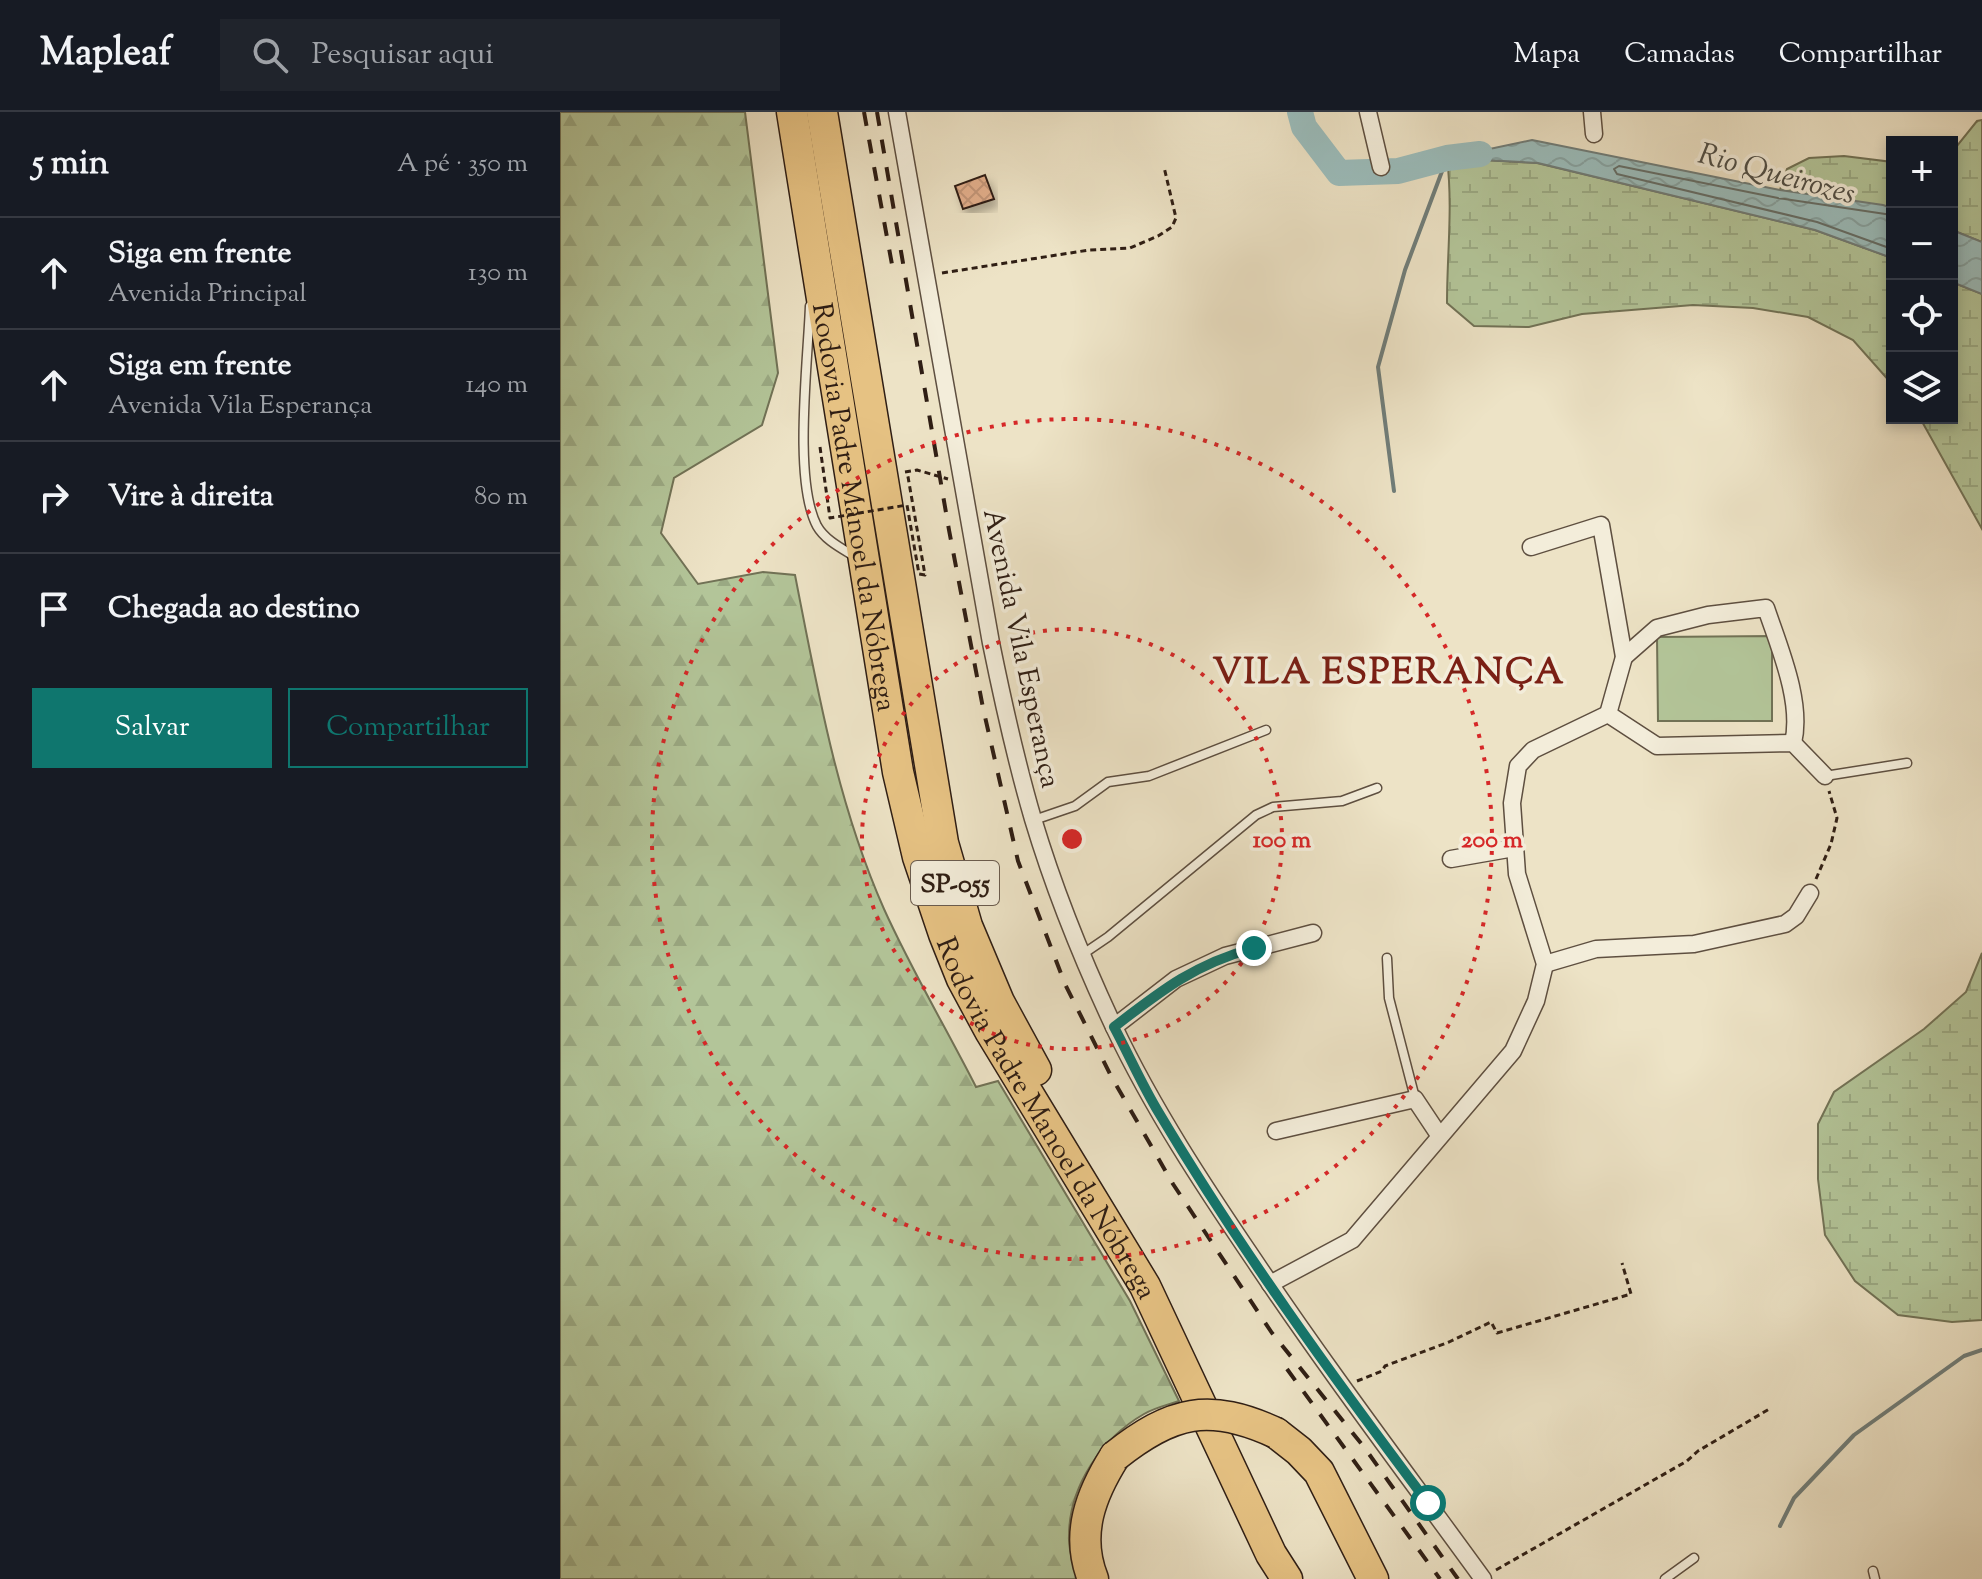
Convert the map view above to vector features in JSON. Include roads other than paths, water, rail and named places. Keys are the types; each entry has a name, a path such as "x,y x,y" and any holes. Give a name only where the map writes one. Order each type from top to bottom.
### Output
{"highway":[{"name":"Rodovia Padre Manoel da Nóbrega","path":"792,112 898,772 918,857 962,979 990,1031 1145,1286 1280,1571"},
{"name":"SP-055","path":"822,112 894,474 943,843 967,926 999,1002 1036,1071 1154,1265 1263,1496 1307,1579"},
{"path":"1093,1579 1085,1537 1090,1502 1115,1456 1146,1432 1170,1421 1216,1415 1257,1424 1276,1433 1299,1451 1319,1472 1373,1579"}],"street":[{"name":"Avenida Vila Esperança","path":"897,112 991,643 1009,727 1033,820 1083,954 1114,1027 1157,1110 1218,1209 1342,1387 1483,1578"},
{"path":"1368,112 1381,167"},
{"path":"1592,112 1594,134"},
{"path":"1270,1284 1352,1240 1513,1051 1536,1001 1545,964 1517,874 1512,803 1518,766 1533,750 1608,714 1624,657 1601,525 1531,547"},
{"path":"1624,657 1657,628 1708,615 1766,608 1789,677 1797,730 1793,743"},
{"path":"1608,714 1657,746 1793,743 1825,776"},
{"path":"1451,859 1514,848"},
{"path":"1545,964 1596,949 1694,944 1785,924 1796,916 1810,893"},
{"path":"1114,1027 1176,979 1225,956 1313,933"},
{"path":"1276,1131 1415,1099 1439,1135"}],"lane":[{"path":"813,246 805,420 805,476 809,507 818,529 832,543 864,562"},
{"path":"1033,820 1075,806 1108,782 1149,776 1266,730"},
{"path":"1825,776 1907,763"},
{"path":"1083,954 1108,937 1256,815 1273,807 1342,801 1377,788"},
{"path":"1387,958 1389,998 1415,1099"},
{"path":"1665,1579 1694,1558"}],"water":[{"path":"1532,140 1780,190 1883,205 1886,206 1886,256 1815,230 1538,163 1447,158"},
{"path":"1958,232 1982,242 1982,294 1958,284"}],"waterway":[{"name":"Rio Queirozes","path":"1300,112 1304,127 1339,173 1398,171 1447,158 1480,154"},
{"path":"1394,491 1378,367 1405,270 1447,158"},
{"path":"1780,1526 1794,1498 1854,1435 1964,1356 1982,1350"}],"railway":[{"path":"864,112 893,270"},
{"path":"877,112 983,708 1018,861 1065,984 1111,1076 1173,1184 1272,1333 1364,1447 1458,1579"},
{"path":"1287,1369 1440,1579"}],"district":[{"name":"VILA ESPERANÇA","path":"1389,670"}]}
